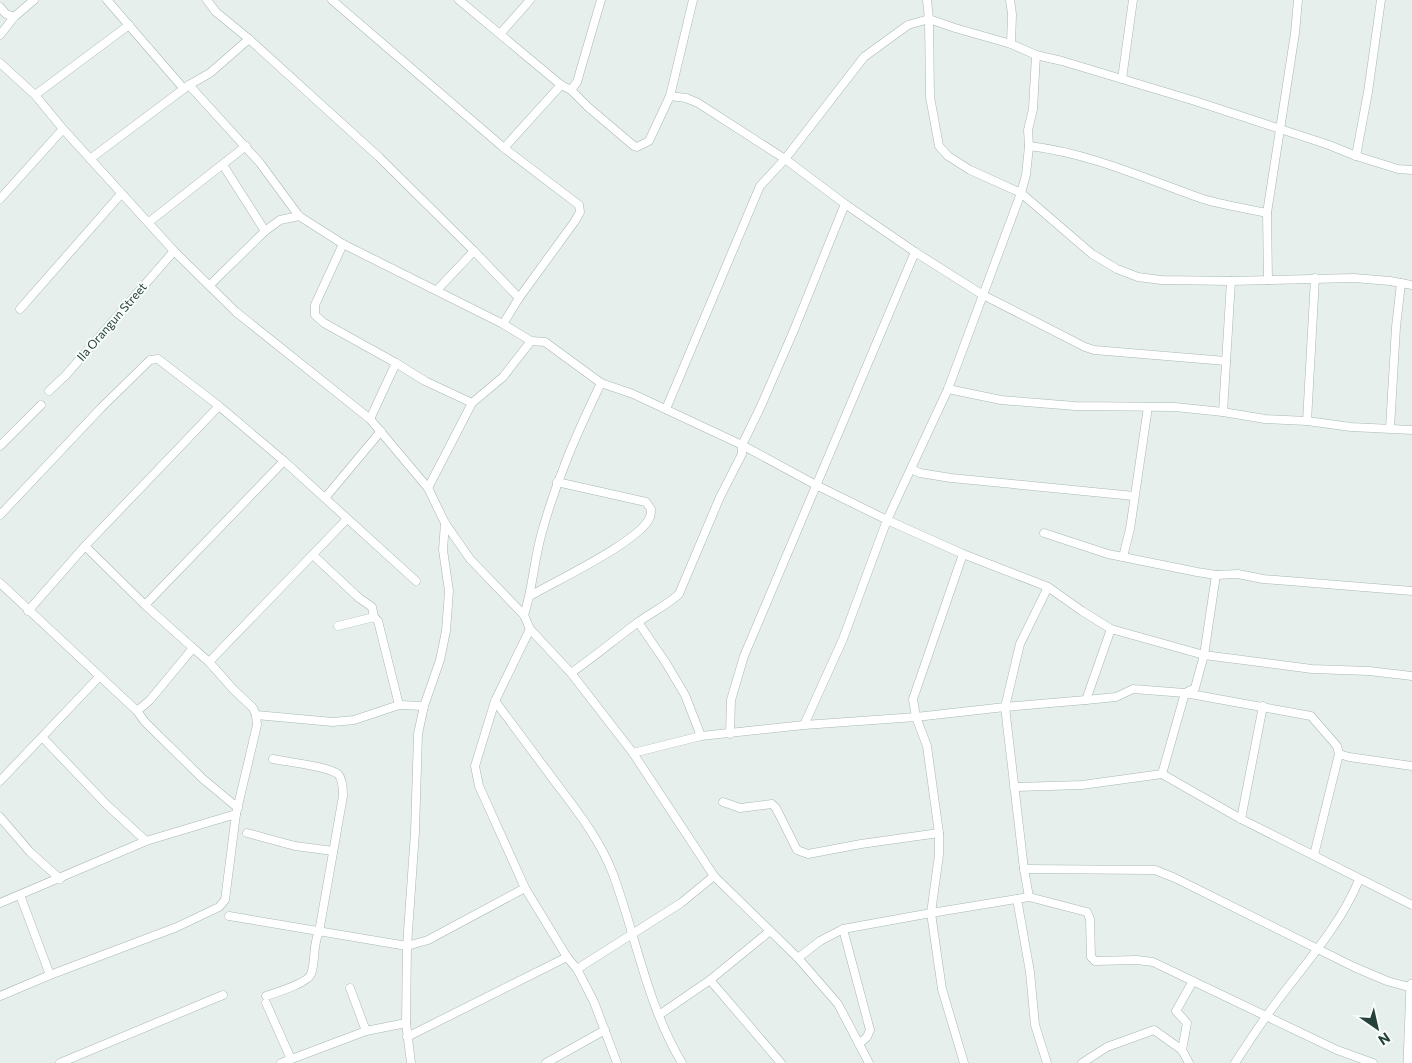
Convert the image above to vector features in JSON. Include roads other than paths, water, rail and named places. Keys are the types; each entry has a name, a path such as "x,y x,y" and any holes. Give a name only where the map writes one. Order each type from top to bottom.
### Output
{"street":[{"path":"0,35 14,17 34,0"},
{"path":"107,0 187,87 246,146 299,216 343,244 503,324 531,341 545,342 602,383 633,394 742,445 816,485 887,520 963,554 1048,588 1111,629 1204,655 1312,669 1370,671 1412,676"},
{"path":"206,0 216,12 249,39 379,157 519,298"},
{"path":"332,0 504,148 579,205 580,212 575,221 519,298 503,324"},
{"path":"459,0 561,85 571,90 588,107 637,147 649,141 670,96 692,0"},
{"path":"500,33 530,0"},
{"path":"571,90 576,82 601,0"},
{"path":"927,0 930,19 930,97 939,146 948,156 970,170 1021,193 1092,254 1117,269 1138,277 1161,280 1230,281 1354,278 1412,285"},
{"path":"1010,0 1012,14 1011,44"},
{"path":"1122,79 1133,0"},
{"path":"1268,280 1267,213 1296,33 1298,0"},
{"path":"1356,156 1368,92 1381,0"},
{"path":"0,7 6,14 14,17"},
{"path":"666,409 760,186 785,159 864,57 908,25 930,19 1011,44 1036,55 1195,101 1329,145 1356,156 1412,170"},
{"path":"35,95 129,25"},
{"path":"90,159 187,87 210,73 249,39"},
{"path":"804,725 843,639 887,520 948,389 1021,193 1026,175 1029,146 1028,130 1033,109 1036,76 1036,55"},
{"path":"2,67 35,95 121,194 174,251 236,312 370,419 381,431 428,488 445,523 470,559 524,615 530,629 570,673 632,753 714,876 798,958 838,1004 869,1063"},
{"path":"504,148 561,85"},
{"path":"670,96 686,98 698,104 785,159 915,252 984,295 1085,348 1154,356 1226,361"},
{"path":"0,199 63,129"},
{"path":"149,222 246,146"},
{"path":"1029,146 1059,150 1115,167 1201,198 1267,213"},
{"path":"223,165 265,231"},
{"path":"20,309 121,194"},
{"path":"570,673 679,594 720,497 742,454 742,445 794,330 846,204"},
{"path":"210,285 265,231 280,220 299,216"},
{"path":"343,244 315,305 315,315 324,323 425,381 472,403"},
{"name":"Ila Orangun Street","path":"49,391 66,375 174,251"},
{"path":"437,290 474,251"},
{"path":"730,734 731,700 744,656 915,252"},
{"path":"1307,421 1315,278"},
{"path":"1223,412 1230,281"},
{"path":"1390,428 1396,327 1401,283"},
{"path":"428,488 472,403 503,377 531,341"},
{"path":"0,515 101,408 150,360 158,359 219,406 284,461 416,581"},
{"path":"370,419 396,363"},
{"path":"524,615 530,596 541,535 557,482 576,435 602,383"},
{"path":"948,389 1001,400 1075,406 1175,407 1265,419 1412,430"},
{"path":"1,442 41,405"},
{"path":"28,611 85,546 219,406"},
{"path":"1123,557 1130,529 1148,407"},
{"path":"325,498 381,431"},
{"path":"146,605 284,461"},
{"path":"911,469 920,474 951,478 1134,496"},
{"path":"530,596 616,548 640,529 650,517 651,509 646,502 557,482"},
{"path":"209,662 347,519"},
{"path":"412,1063 406,1023 407,946 418,734 424,706 440,660 446,631 449,591 442,550 445,523"},
{"path":"1044,533 1084,547 1123,557 1216,575 1238,574 1264,579 1412,591"},
{"path":"0,996 177,927 223,904 225,900 237,811 257,724 256,715 252,708 209,662 85,546"},
{"path":"963,554 913,699 916,717 927,746 939,833 939,855 930,913 942,988 964,1063"},
{"path":"313,555 372,608 374,617 379,622 399,705"},
{"path":"1162,774 1185,693 1195,688 1204,655 1216,575"},
{"path":"0,584 137,711 237,811"},
{"path":"1029,897 1005,707 1020,644 1048,588"},
{"path":"338,626 374,617"},
{"path":"638,622 685,695 701,736"},
{"path":"530,629 495,701 475,766 476,777 525,888 567,957 577,969 594,1002 617,1063"},
{"path":"1086,700 1111,629"},
{"path":"137,711 150,700 193,648"},
{"path":"0,781 99,677"},
{"path":"632,753 701,736 1086,700 1116,696 1133,689 1185,693 1311,716 1337,746 1339,754 1314,855"},
{"path":"495,701 579,814 598,843 612,873 659,1015 682,1063"},
{"path":"256,715 334,722 354,720 399,705 424,706"},
{"path":"1241,819 1263,706"},
{"path":"43,738 107,805 146,841"},
{"path":"1339,754 1412,766"},
{"path":"273,759 338,774 341,779 344,796 318,932 314,942 310,977 266,1000 290,1059"},
{"path":"1014,787 1082,784 1162,774 1241,819 1412,905"},
{"path":"723,802 740,808 772,804 776,808 797,850 808,854 939,833"},
{"path":"0,903 146,841 237,811"},
{"path":"0,817 30,852 60,879"},
{"path":"247,833 295,846 333,851"},
{"path":"1024,869 1155,870 1175,878 1372,975 1403,987 1412,986 1408,1063"},
{"path":"577,969 681,902 714,876"},
{"path":"1235,1063 1266,1016 1318,948 1348,903 1359,880"},
{"path":"229,916 407,946 428,940 525,888"},
{"path":"20,895 50,975"},
{"path":"798,958 820,941 843,929 1029,897 1087,912 1090,919 1091,957 1094,961 1137,960 1153,962 1337,1050 1373,1063"},
{"path":"1016,899 1030,972 1035,1025 1047,1063"},
{"path":"843,929 870,1030 867,1037 859,1044"},
{"path":"659,1015 710,980 770,931"},
{"path":"407,1037 567,957"},
{"path":"710,980 781,1063"},
{"path":"1182,1050 1186,1023 1176,1011 1193,981"},
{"path":"350,988 366,1030"},
{"path":"60,1063 223,995"},
{"path":"281,1063 366,1030 406,1023"},
{"path":"546,1063 604,1030"},
{"path":"1082,1063 1107,1047 1154,1030 1182,1050 1189,1063"}]}
